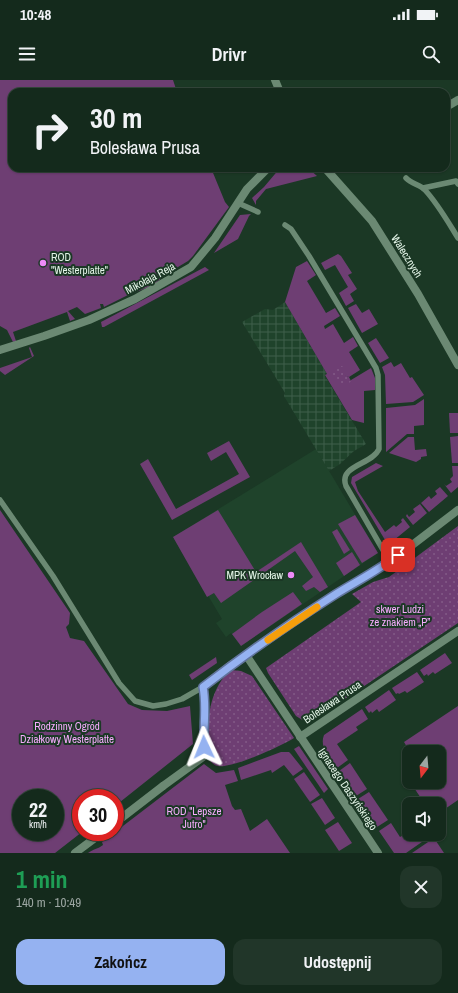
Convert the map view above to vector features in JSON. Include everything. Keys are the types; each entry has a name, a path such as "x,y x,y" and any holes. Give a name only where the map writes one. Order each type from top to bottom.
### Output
{"street":[{"name":"Mikołaja Reja","path":"0,350 89,320 183,273 195,264 215,238 247,189 264,172"},
{"name":"Walecznych","path":"329,172 372,221 418,294 458,365"},
{"path":"124,816 203,757 206,704 203,687 246,655 333,596 390,562 458,510"},
{"name":"Bolesława Prusa","path":"246,655 300,737 458,630"},
{"name":"Ignacego Daszyńskiego","path":"300,737 378,853"},
{"path":"75,853 91,841"}],"lane":[{"path":"406,178 411,183 423,188 435,201 458,238"},
{"path":"423,188 456,181 458,184"},
{"path":"238,203 258,212"},
{"path":"285,225 291,229 310,256 376,368 378,375 380,449 375,456 351,470 344,478 346,486 390,562"},
{"path":"0,500 52,576 119,683 135,701 152,706 166,704 182,699 203,687"}],"shaded area":[{"path":"285,302 327,374 325,376 366,444 354,451 340,464 329,471 284,396 285,393 242,322 265,309 273,310"},
{"path":"316,449 378,553 241,646 231,633 226,637 216,623 222,619 173,537"}],"green space":[{"path":"0,80 173,80 176,88 8,88 8,172 213,172 225,202 229,207 193,256 152,286 148,282 149,287 128,295 104,307 103,304 100,304 101,308 85,314 77,307 68,311 75,319 70,321 67,312 13,332 16,341 13,342 7,330 0,326"},
{"path":"277,172 312,172 317,176 266,189 256,201 256,205 252,198"},
{"path":"251,214 238,239 214,253 240,215"},
{"path":"338,254 341,256 352,273 348,275 357,289 350,294 354,301 346,306 339,293 348,287 335,265 325,270 321,263"},
{"path":"307,261 316,275 307,281 326,313 335,308 340,316 324,326 325,329 333,324 344,343 353,337 358,346 349,352 360,370 349,377 343,375 351,381 371,368 375,378 375,390 364,391 364,423 352,420 325,375 327,374 285,302 296,267","holes":["335,369 343,371 343,375"]},
{"path":"205,267 209,270 102,327 101,322"},
{"path":"356,304 362,313 369,309 378,324 362,333 348,308"},
{"path":"376,338 389,358 380,363 368,343"},
{"path":"30,347 34,356 5,375 0,371 0,368 32,357"},
{"path":"391,362 394,367 401,363 410,378 412,377 424,395 413,402 386,404 385,375 382,367"},
{"path":"339,366 344,368 343,374 349,377 351,381 348,384 342,384 332,378 332,374"},
{"path":"424,399 424,425 414,426 414,434 407,434 386,452 386,408 415,405"},
{"path":"449,413 458,413 458,433 450,433"},
{"path":"458,436 458,463 452,463 450,437"},
{"path":"408,437 414,437 415,450 426,449 427,456 421,457 421,459 416,462 389,453"},
{"path":"229,441 250,477 172,520 140,464 148,459 176,509 239,474 226,452 211,461 207,453"},
{"path":"376,463 383,466 355,482 358,491 385,532 394,525 396,527 402,522 401,520 403,518 410,527 388,545 351,483 352,477"},
{"path":"452,466 458,466 458,487 451,493 444,484 446,486 452,482 450,479 453,476"},
{"path":"440,487 448,496 429,512 421,503 429,496 431,499 437,494 435,491"},
{"path":"420,504 427,513 413,525 406,516 407,514 409,517 415,512 413,509"},
{"name":"Rodzinny Ogród Działkowy Westerplatte","path":"0,510 70,613 69,624 66,627 70,638 84,641 128,704 142,710 167,711 190,706 193,744 124,799 124,789 72,789 72,840 55,853 0,853"},
{"path":"218,510 256,572 301,542 328,587 320,592 314,587 306,591 302,586 313,577 295,551 221,603 214,593 207,597 173,537"},
{"path":"355,515 378,553 362,563 338,524"},
{"name":"skwer Ludzi ze znakiem „P”","path":"458,526 458,623 315,719 304,721 296,716 266,668 361,602 352,594 373,582 389,577"},
{"path":"337,529 350,550 344,554 332,532"},
{"path":"352,552 360,565 344,576 336,563"},
{"path":"293,592 302,604 241,646 232,634"},
{"path":"445,653 452,663 435,674 433,672 428,676 427,674 424,676 420,670"},
{"path":"216,657 217,663 192,680 189,675"},
{"path":"231,670 241,671 252,676 294,738 244,761 218,766 213,764 208,758 208,723 212,699 223,679"},
{"path":"417,672 424,682 407,693 405,691 396,694 392,688"},
{"path":"389,690 396,700 379,712 377,709 372,713 371,711 369,713 365,707"},
{"path":"458,706 458,800 446,808 446,797 420,797 415,789 446,789 446,745 406,745 404,742"},
{"path":"362,709 368,719 356,727 358,730 337,744 348,760 337,768 324,748 324,735"},
{"path":"299,746 328,789 324,793 294,749"},
{"path":"281,752 289,752 303,769 293,776 284,765 272,773 271,770 241,780 238,768"},
{"path":"350,763 367,789 356,796 339,771"},
{"name":"ROD \"Lepsze Jutro\"","path":"204,764 216,773 234,770 238,781 225,785 232,806 235,810 241,809 250,831 267,819 290,853 88,853 103,845 102,842 103,841 124,841 124,825"},
{"path":"304,772 320,795 310,802 294,779"},
{"path":"369,792 388,820 377,827 358,799"},
{"path":"322,798 335,818 325,825 311,804"},
{"path":"338,822 352,843 339,851 325,830"},
{"path":"391,823 400,837 402,836 402,841 423,841 406,853 394,853 379,831"},
{"path":"430,841 436,841 444,853 412,853"}],"slow traffic":[{"path":"268,640 317,607"}],"place":[{"name":"ROD \"Westerplatte\"","path":"43,263"},
{"name":"MPK Wrocław","path":"291,575"}],"route":[{"path":"204,747 206,699 203,687 224,670 343,589 384,566 398,555"}]}
